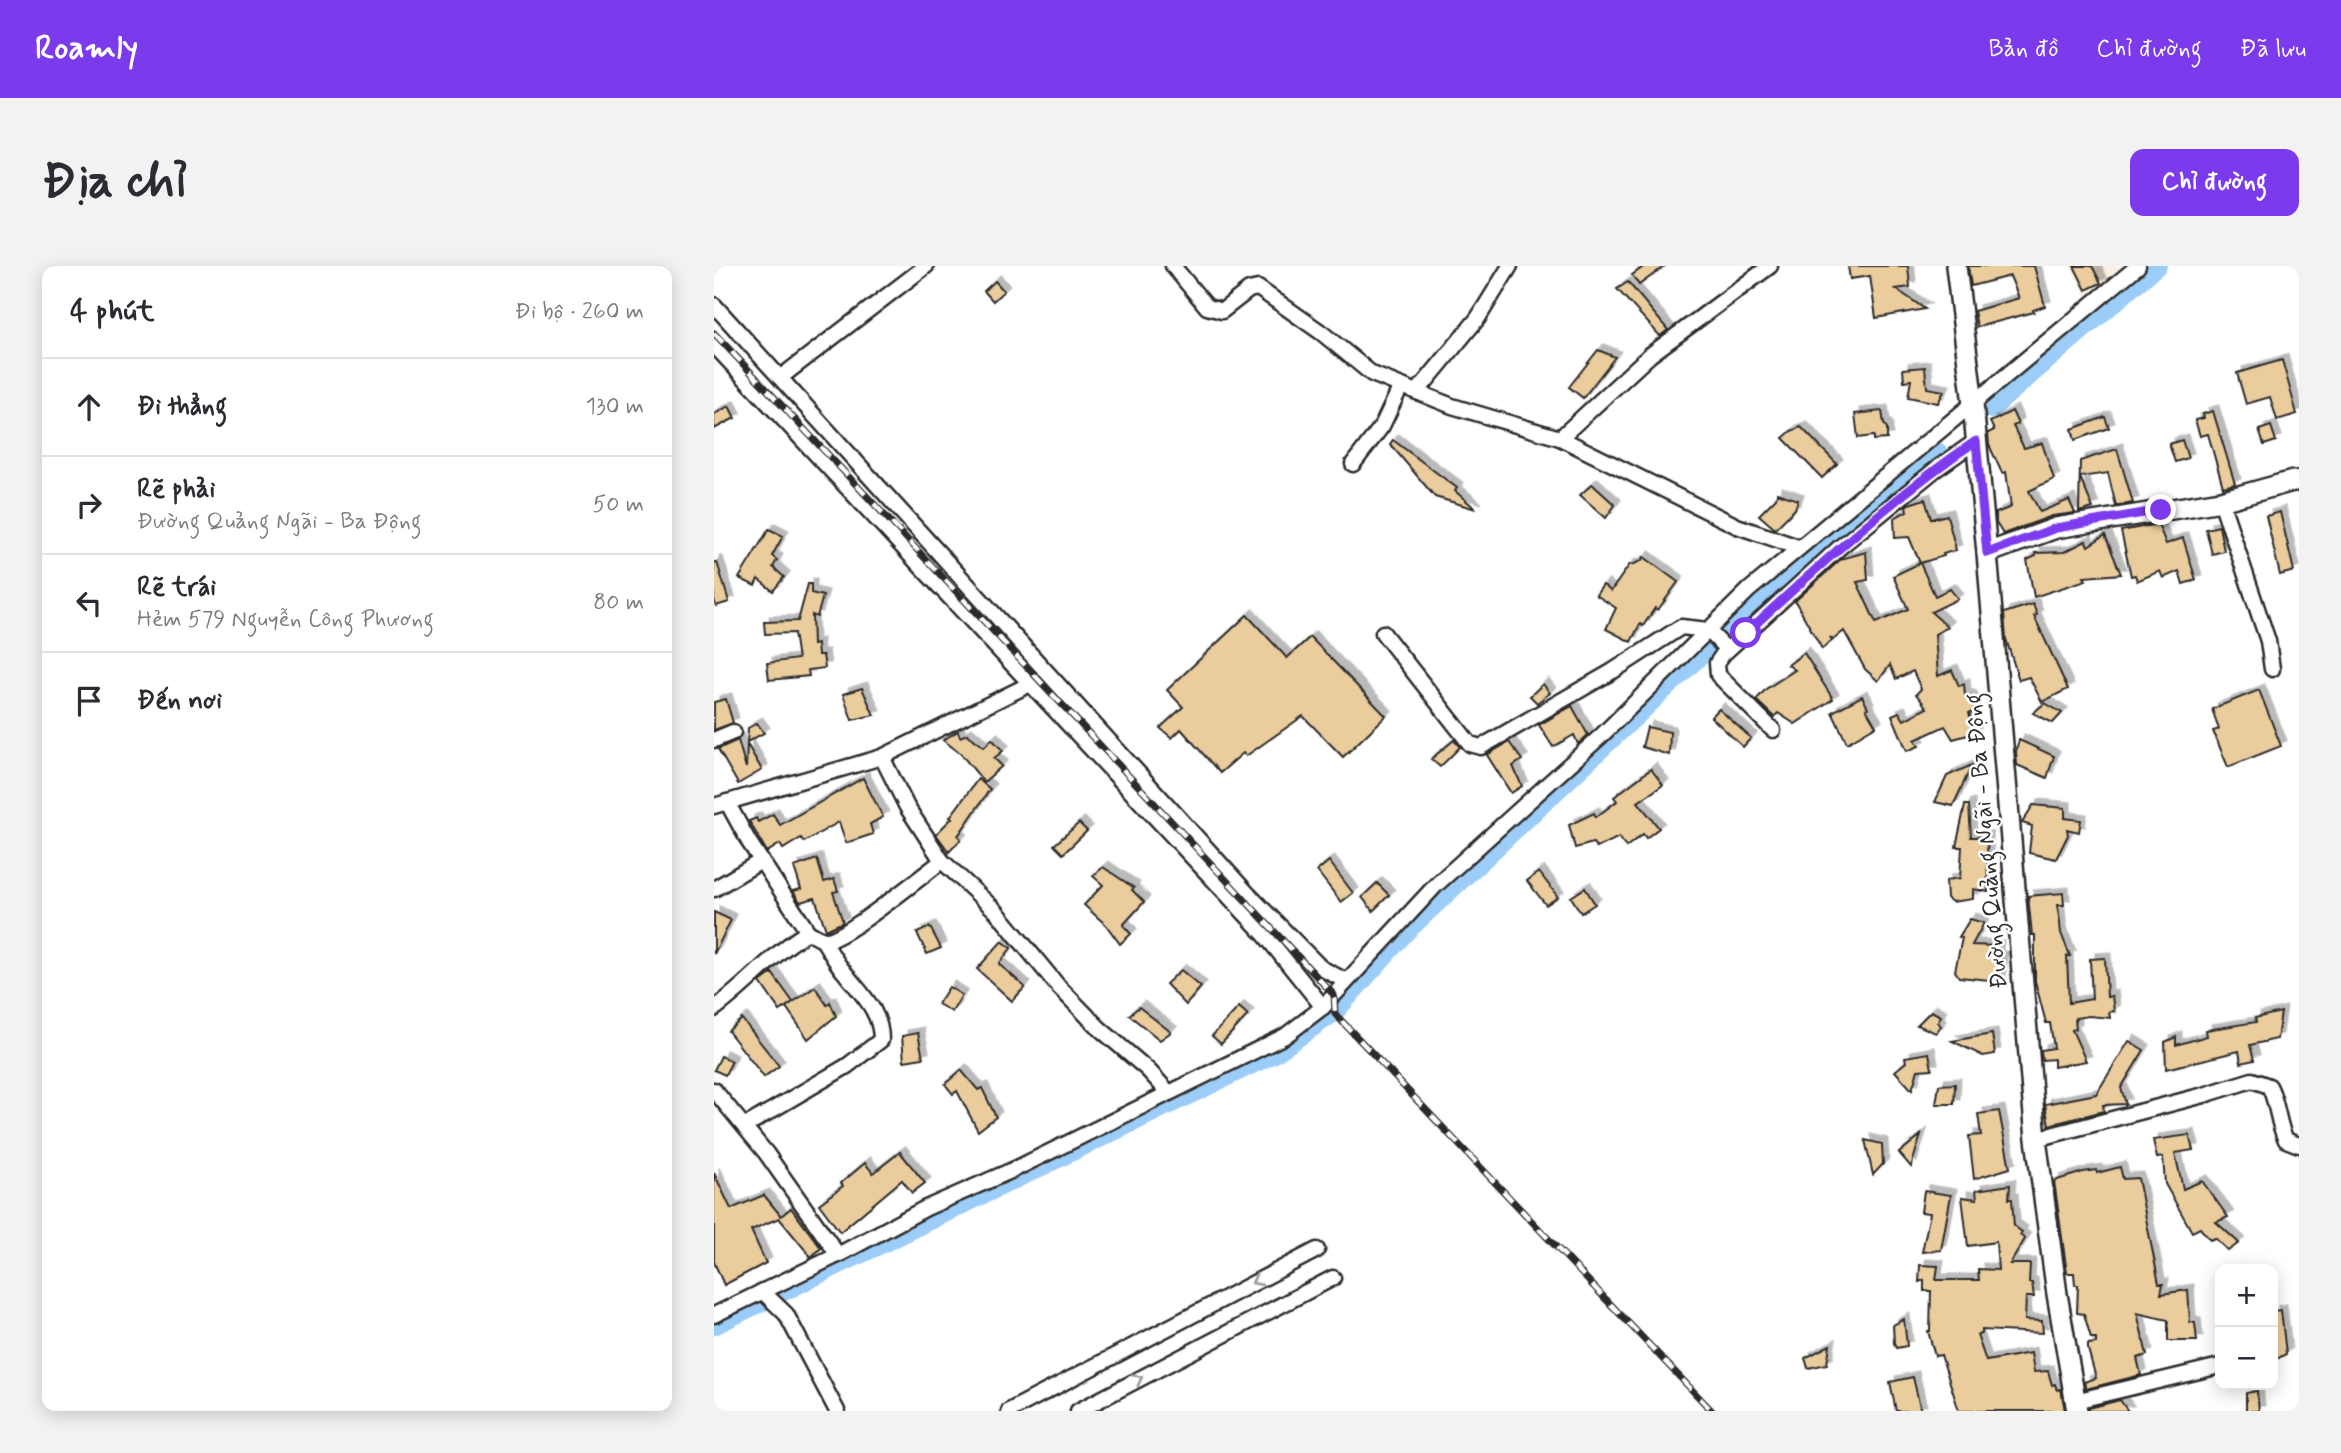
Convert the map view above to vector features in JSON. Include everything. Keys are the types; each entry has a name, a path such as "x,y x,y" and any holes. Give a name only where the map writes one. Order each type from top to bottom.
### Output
{"main road":[{"name":"Đường Quảng Ngãi - Ba Động","path":"1956,266 1987,553 2036,1139 2057,1294 2076,1406"},
{"path":"1987,553 2056,528 2221,501 2299,481"}],"street":[{"path":"780,377 926,266"},
{"path":"1173,266 1208,307 1222,311 1249,290 1258,288 1322,333 1363,368 1452,406 1560,438 1737,526 1798,547"},
{"path":"1417,392 1478,318 1510,266"},
{"path":"1560,438 1650,355 1770,266"},
{"path":"1773,730 1718,675 1718,641 1749,590 2138,266"},
{"path":"714,305 1247,893 1321,968 1346,981"},
{"path":"714,345 1265,935 1323,1007"},
{"path":"1353,464 1382,426 1401,386"},
{"path":"714,1315 838,1255 926,1208 1014,1169 1285,1035 1323,1007 1436,885 1601,736 1936,469 1976,441"},
{"path":"2221,501 2268,641 2272,669"},
{"path":"1383,633 1470,744 1481,747 1614,671 1681,627 1718,641"},
{"path":"943,861 848,931 823,940 807,932 721,804 882,757 1030,684"},
{"path":"714,740 733,732"},
{"path":"882,757 907,807 943,861 996,911 1058,986 1098,1027 1148,1070 1168,1093"},
{"path":"714,889 761,861"},
{"path":"714,1009 807,932"},
{"path":"745,1126 847,1066 876,1047 881,1040 880,1023 873,1008 842,971 823,940"},
{"path":"2036,1139 2252,1080 2264,1082 2269,1086 2276,1098 2281,1129 2286,1140 2299,1145"},
{"path":"714,1090 745,1126 838,1255"},
{"path":"1009,1411 1317,1250"},
{"path":"1078,1411 1332,1278"},
{"path":"762,1291 786,1314 837,1411"},
{"path":"2076,1406 2215,1367"}],"shaded area":[{"path":"2071,266 2127,266 2088,300"}],"building":[{"path":"1645,266 1665,266 1639,285 1632,275"},
{"path":"1848,266 1908,266 1910,287 1896,289 1925,309 1876,318 1870,276 1850,279"},
{"path":"1968,266 2034,266 2045,306 2033,310 2034,312 1977,327 1974,311 2019,298 2010,276 1971,286"},
{"path":"2074,266 2092,266 2101,283 2086,290"},
{"path":"995,281 1004,291 993,301 984,291"},
{"path":"1628,282 1668,330 1660,336 1617,289"},
{"path":"1598,350 1615,357 1583,398 1569,387"},
{"path":"2282,360 2297,414 2277,420 2270,397 2246,404 2237,373"},
{"path":"1925,367 1927,388 1944,391 1938,403 1908,397 1911,380 1904,381 1903,369"},
{"path":"729,406 735,418 714,429 714,414"},
{"path":"1882,411 1887,439 1874,440 1874,436 1858,438 1855,414"},
{"path":"2012,411 2018,424 2013,426 2024,448 2042,443 2054,479 2029,491 2040,512 2069,500 2075,513 2052,516 2003,534 1996,523 1996,513 2011,507 2006,472 2002,473 1989,445 1988,433 1994,430 1990,422"},
{"path":"2213,411 2235,484 2223,487 2208,434 2200,436 2195,420 2204,418 2203,414"},
{"path":"2105,417 2109,428 2075,440 2072,429"},
{"path":"2271,426 2276,441 2264,445 2259,430"},
{"path":"1801,427 1837,464 1822,478 1783,438"},
{"path":"1393,440 1457,488 1455,491 1476,509 1435,497 1390,444"},
{"path":"2182,440 2188,458 2175,462 2169,444"},
{"path":"2117,449 2133,503 2116,506 2108,473 2080,477 2093,508 2079,512 2080,461"},
{"path":"1592,484 1615,505 1606,518 1580,495"},
{"path":"1777,493 1798,500 1795,509 1775,529 1759,515 1776,498"},
{"path":"1925,499 1931,519 1947,515 1956,550 1920,563 1909,537 1895,538 1894,518 1907,511 1906,506 1909,504"},
{"path":"2280,512 2294,571 2280,575 2266,516"},
{"path":"2158,524 2166,544 2183,538 2196,580 2183,584 2179,571 2163,578 2160,571 2137,581 2135,575 2131,576 2121,531"},
{"path":"2219,526 2224,551 2212,554 2206,529"},
{"path":"769,529 783,536 772,556 777,560 773,567 784,577 773,591 758,579 755,586 739,578"},
{"path":"2105,535 2121,574 2084,577 2086,580 2034,597 2027,560 2036,556 2035,553 2064,552 2086,541 2088,546"},
{"path":"1866,552 1868,580 1857,582 1876,623 1908,609 1893,576 1920,563 1935,596 1950,589 1958,599 1931,612 1948,627 1935,634 1938,676 1952,670 1959,686 1964,684 1965,695 1971,697 1975,712 1969,713 1975,733 1953,739 1945,726 1915,740 1919,746 1907,751 1892,715 1899,712 1904,720 1927,708 1916,694 1921,689 1913,671 1896,679 1890,665 1878,681 1865,669 1844,631 1833,640 1830,637 1832,641 1822,649 1795,601 1841,559"},
{"path":"1644,557 1678,582 1658,610 1655,608 1643,626 1640,624 1631,642 1606,629 1616,608 1596,595 1603,585 1611,591 1630,564 1641,561"},
{"path":"714,562 717,562 729,602 716,606 714,599"},
{"path":"808,584 811,584 811,593 823,596 817,617 812,615 813,645 817,644 818,655 823,655 825,668 808,670 809,676 769,680 767,663 798,659 794,633 765,634 764,622 798,621"},
{"path":"2033,604 2037,615 2034,616 2068,689 2042,702 2029,677 2019,680 2006,639 2004,613"},
{"path":"1247,615 1287,658 1310,637 1386,716 1343,757 1303,716 1246,756 1243,753 1220,773 1181,729 1172,738 1160,728 1183,707 1167,690"},
{"path":"1804,653 1833,699 1795,724 1778,713 1774,717 1756,700 1766,689 1795,670 1788,665"},
{"path":"1543,684 1550,693 1537,703 1530,696"},
{"path":"862,688 874,715 852,720 843,694"},
{"path":"2259,690 2281,746 2228,767 2213,731 2219,729 2212,709"},
{"path":"1862,696 1876,726 1847,743 1832,712"},
{"path":"726,699 733,723 714,730 714,702"},
{"path":"2045,703 2062,713 2053,723 2033,713"},
{"path":"1572,706 1588,735 1578,744 1574,735 1553,747 1539,725"},
{"path":"1719,709 1751,738 1743,747 1711,717"},
{"path":"757,723 764,733 747,742 748,728"},
{"path":"1647,727 1670,732 1669,755 1642,747"},
{"path":"958,731 960,737 967,734 984,747 992,739 1003,751 994,758 1002,766 984,782 960,753 943,740"},
{"path":"738,740 746,768 747,744 762,770 738,784 718,749"},
{"path":"1454,740 1460,747 1440,767 1431,759"},
{"path":"2019,740 2054,756 2047,778 2017,765 2016,751"},
{"path":"1509,742 1522,760 1513,766 1522,786 1511,793 1487,755"},
{"path":"1972,765 1953,806 1935,802 1947,776"},
{"path":"1651,769 1663,785 1638,802 1659,828 1646,838 1643,834 1626,847 1619,837 1597,848 1593,843 1575,848 1569,825 1594,813 1596,817 1617,801 1614,797"},
{"path":"863,778 883,817 870,824 873,834 846,843 839,822 804,842 801,838 783,849 780,844 767,852 749,821 756,818 758,822 773,814 780,825"},
{"path":"978,779 990,789 958,836 961,839 949,852 936,834 952,818 950,817"},
{"path":"1965,805 1969,805 1971,837 1987,837 1988,892 1973,889 1973,899 1952,902 1947,898 1946,880 1960,878 1962,847 1956,847"},
{"path":"2033,805 2065,808 2065,818 2081,820 2079,832 2067,829 2068,835 2056,859 2029,853 2032,826 2022,823"},
{"path":"1079,823 1087,831 1063,854 1054,845"},
{"path":"817,859 824,882 834,879 838,891 833,892 843,922 826,930 815,898 800,902 793,891 801,889 794,867"},
{"path":"1329,861 1353,893 1341,902 1317,871"},
{"path":"1103,867 1134,888 1132,890 1144,902 1123,925 1131,934 1120,944 1106,925 1084,905 1103,885 1093,876"},
{"path":"1539,872 1558,897 1546,905 1527,881"},
{"path":"1377,883 1389,895 1373,911 1362,897"},
{"path":"1585,888 1595,904 1581,913 1571,897"},
{"path":"2063,893 2064,905 2058,905 2061,933 2070,956 2067,956 2069,1003 2092,999 2090,959 2105,958 2107,997 2112,996 2114,1011 2109,1012 2110,1018 2075,1018 2076,1029 2072,1030 2086,1061 2054,1067 2054,1059 2042,1060 2041,1050 2054,1048 2050,1023 2046,1023 2035,981 2035,935 2032,935 2028,896"},
{"path":"714,912 731,920 714,954"},
{"path":"1970,919 1984,923 1972,945 1998,946 1997,956 2002,958 2000,981 1959,977 1955,971 1962,938 1959,937"},
{"path":"930,927 941,948 927,954 917,933"},
{"path":"1002,941 1011,948 999,964 1025,987 1012,1001 977,969"},
{"path":"1181,970 1201,987 1186,1005 1166,984"},
{"path":"772,973 793,1002 780,1011 760,982"},
{"path":"815,987 827,1005 830,1002 836,1016 808,1039 786,1007"},
{"path":"949,987 962,995 952,1012 938,1004"},
{"path":"1139,1007 1171,1032 1160,1040 1129,1015"},
{"path":"1239,1007 1248,1015 1221,1044 1212,1036"},
{"path":"1931,1011 1941,1016 1938,1022 1941,1026 1936,1033 1917,1025"},
{"path":"2281,1012 2277,1039 2250,1045 2254,1060 2241,1063 2239,1051 2166,1069 2165,1042 2176,1037 2176,1045 2207,1036 2206,1030 2256,1022 2255,1018"},
{"path":"742,1019 779,1066 764,1077 728,1031"},
{"path":"918,1033 923,1058 904,1061 902,1036"},
{"path":"1992,1034 1995,1054 1983,1056 1952,1041"},
{"path":"2129,1041 2144,1050 2121,1088 2126,1104 2103,1105 2104,1111 2049,1125 2045,1104 2096,1094"},
{"path":"1929,1053 1932,1069 1918,1070 1912,1090 1895,1071 1906,1062 1905,1057"},
{"path":"721,1056 732,1061 725,1075 714,1070"},
{"path":"961,1070 978,1090 982,1088 996,1117 978,1131 957,1091 953,1094 945,1084"},
{"path":"1955,1084 1954,1104 1936,1104 1939,1085"},
{"path":"1999,1111 2010,1168 1974,1179 1969,1136 1981,1135 1978,1114"},
{"path":"1921,1135 1911,1167 1899,1153"},
{"path":"2189,1135 2193,1150 2175,1153 2183,1189 2202,1181 2228,1217 2216,1222 2239,1243 2228,1251 2215,1238 2210,1240 2200,1228 2192,1232 2165,1184 2163,1157 2157,1158 2153,1140"},
{"path":"1865,1140 1882,1144 1883,1164 1873,1175"},
{"path":"900,1152 925,1183 912,1193 902,1180 840,1232 819,1204 843,1186 841,1183 865,1163 873,1173"},
{"path":"2120,1167 2123,1179 2138,1178 2159,1284 2163,1284 2161,1294 2188,1290 2190,1322 2195,1323 2197,1341 2168,1341 2168,1320 2137,1313 2147,1355 2137,1358 2141,1375 2086,1389 2084,1382 2096,1378 2088,1344 2096,1343 2096,1338 2091,1338 2084,1314 2077,1313 2078,1285 2075,1285 2074,1273 2067,1273 2054,1181 2083,1172 2096,1170 2097,1173"},
{"path":"714,1173 731,1209 764,1195 781,1216 791,1208 821,1248 811,1257 779,1218 751,1230 766,1263 724,1285 714,1262"},
{"path":"2010,1185 2009,1199 2012,1199 2014,1226 2022,1232 2020,1235 2025,1239 2010,1264 2030,1264 2029,1283 2032,1283 2034,1297 2026,1297 2025,1320 2042,1321 2043,1333 1982,1330 1982,1334 1977,1335 1986,1361 2031,1353 2034,1372 2048,1371 2052,1385 2055,1384 2057,1390 2061,1389 2065,1411 1959,1411 1941,1355 1935,1356 1928,1331 1931,1291 1924,1291 1924,1280 1919,1282 1920,1265 1938,1266 1936,1280 1979,1280 1978,1269 1998,1270 1996,1242 1968,1246 1962,1197 1977,1199 1976,1190"},
{"path":"1924,1191 1951,1195 1941,1250 1922,1252 1930,1213 1921,1212"},
{"path":"2278,1310 2281,1310 2286,1354 2278,1358 2278,1327"},
{"path":"1904,1319 1907,1346 1896,1348 1893,1325"},
{"path":"1830,1345 1827,1364 1808,1368 1805,1358"},
{"path":"1913,1377 1921,1411 1896,1411 1890,1382"},
{"path":"2257,1391 2259,1411 2246,1411 2246,1393"},
{"path":"2120,1400 2128,1411 2089,1411 2089,1408"}],"waterway":[{"path":"1991,411 2159,266"},
{"path":"714,1327 1275,1055 1335,1014 1407,933 1858,510 1939,451"}],"railway":[{"path":"714,333 1334,995 1335,1014 1712,1411"}],"route":[{"path":"1746,633 1840,547 1936,469 1976,441 1987,553 2056,528 2161,510"}]}
